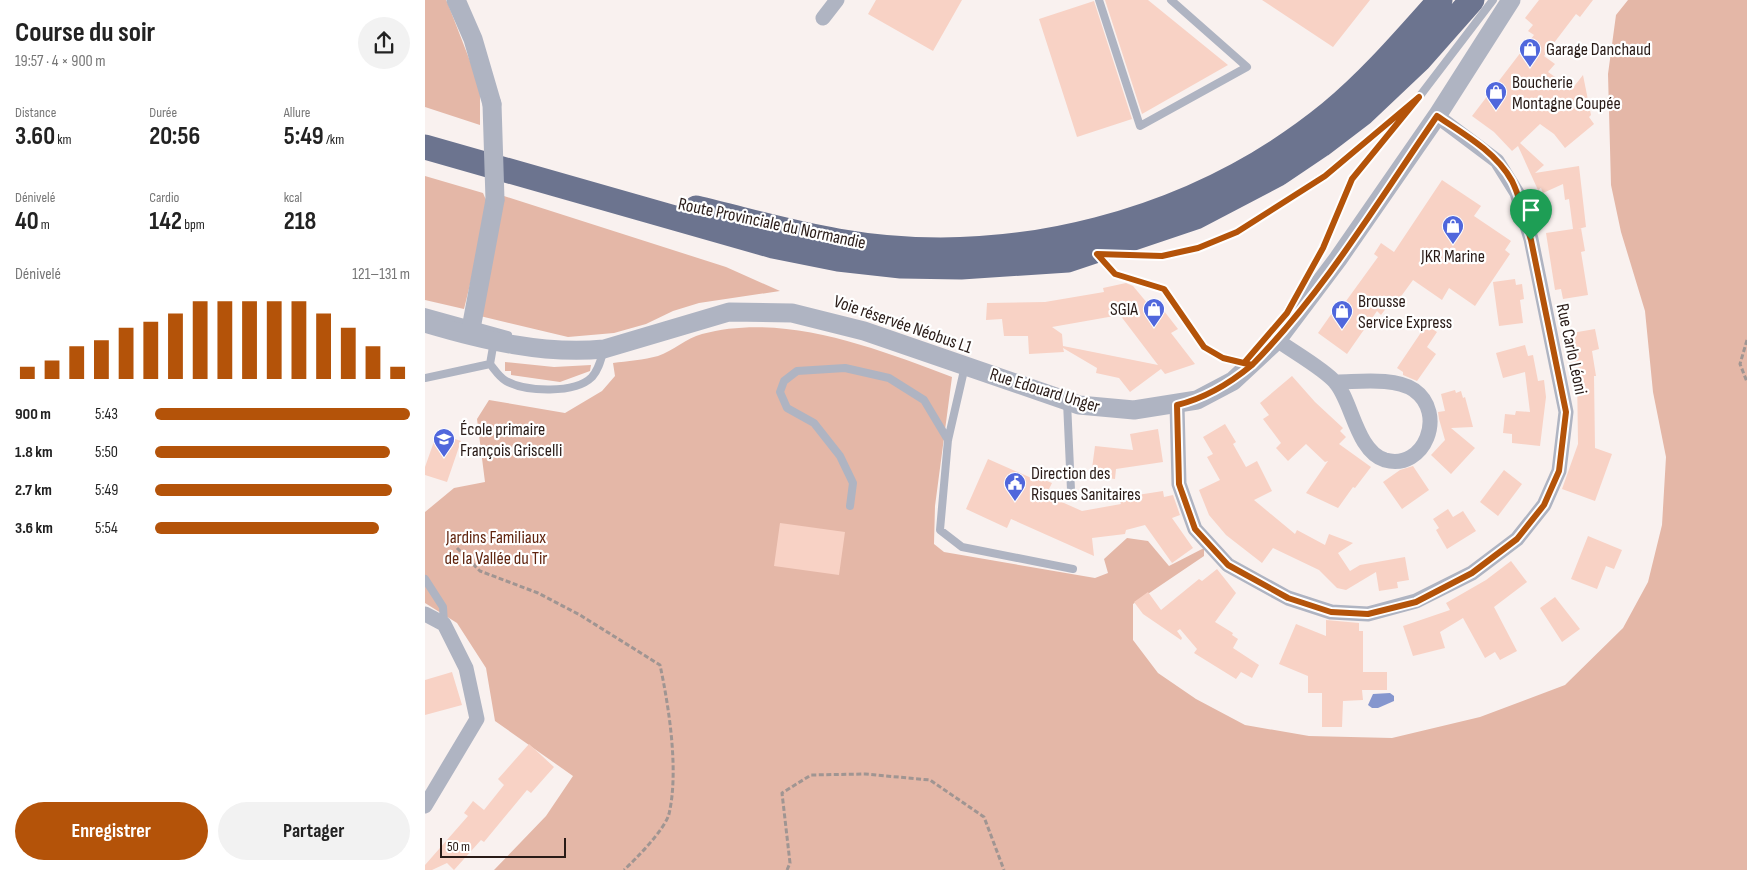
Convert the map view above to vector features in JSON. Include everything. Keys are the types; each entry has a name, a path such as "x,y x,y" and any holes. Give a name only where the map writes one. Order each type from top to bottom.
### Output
{"highway":[{"name":"Route Provinciale du Normandie","path":"425,130 629,192 838,241 904,248 963,249 1039,242 1121,224 1194,196 1257,164 1330,113 1382,66 1440,0"},
{"path":"1096,253 1195,216 1278,174 1321,145 1363,112 1419,60 1472,0"},
{"name":"Route Provinciale du Normandie","path":"425,147 773,246 838,259 901,266 953,267 1068,260 1096,253"}],"street":[{"path":"456,0 473,39 492,104 495,200 471,329"},
{"path":"823,18 837,0"},
{"name":"Rue Edouard Unger","path":"425,323 471,329 494,341 542,349 604,349 729,312 793,313 864,331 1067,400 1110,410 1133,410 1177,405 1197,400 1233,381 1248,364 1277,340 1338,259 1437,116 1511,0"},
{"name":"Rue Carlo Léoni","path":"1177,405 1179,484 1195,529 1228,565 1288,598 1331,612 1368,614 1416,602 1472,573 1517,539 1544,505 1559,471 1566,412 1531,240 1517,193 1504,169 1485,151 1437,116"},
{"path":"1277,340 1336,382 1355,424 1370,450 1385,460 1406,460 1425,445 1432,426 1427,406 1415,391 1400,384 1336,382"},
{"path":"425,614 443,624 467,668 477,719 425,806"}],"lane":[{"path":"1099,0 1140,126 1247,67 1171,0"},
{"path":"1096,253 1162,256 1198,248 1237,232 1325,176 1419,97 1493,0"},
{"name":"Voie réservée Néobus L1","path":"425,312 471,329 517,338 596,343 719,307 758,304 804,307 903,336 1056,391 1085,398 1123,403 1175,397 1199,390 1230,376 1248,364 1287,313 1323,248 1352,179 1419,97"},
{"path":"1096,253 1115,274 1164,289 1204,347 1223,358 1248,364"},
{"path":"490,364 494,341"},
{"path":"490,364 507,382 533,389 567,389 590,379 597,370 604,349"},
{"path":"425,378 490,364"},
{"path":"965,366 948,440 940,530 962,548 1073,569"},
{"path":"850,506 853,483 840,456 814,423 787,408 780,392 784,381 797,371 845,368 889,378 925,400 948,440"},
{"path":"1067,400 1071,490"},
{"path":"425,579 443,607 443,624"}],"path":[{"path":"1747,340 1741,364 1747,382"},
{"path":"457,548 480,571 538,593 571,610 660,665 669,708 673,767 669,815 641,855 624,870"},
{"path":"787,870 790,863 782,793 811,775 865,774 931,780 984,817 1004,870"}],"green space":[{"path":"425,0 446,0 448,4 480,87 480,125 425,107"},
{"name":"Jardins Familiaux de la Vallée du Tir","path":"1628,0 1747,0 1747,870 494,870 546,816 573,776 495,721 486,668 457,623 425,603 425,512 454,488 485,482 477,419 489,400 565,413 602,391 615,376 613,363 658,356 696,336 733,328 765,327 829,336 892,355 952,377 935,506 934,544 944,552 1095,578 1108,573 1104,559 1127,538 1148,541 1169,566 1204,548 1204,556 1133,604 1133,640 1158,673 1196,699 1245,725 1309,736 1392,738 1480,717 1565,685 1623,628 1648,582 1662,525 1666,457 1653,392 1645,311 1621,232 1611,185 1608,74 1616,15"},
{"path":"425,176 483,193 489,207 464,309 425,300"},
{"path":"504,196 726,267 780,291 699,303 673,311 646,324 614,333 568,337 480,316"},
{"path":"505,362 554,367 591,365 590,371 560,382 511,375 511,371 505,371"}],"water":[{"path":"1390,693 1394,696 1394,701 1378,708 1372,708 1368,705 1373,694"}],"building":[{"path":"876,0 962,0 933,51 868,14"},
{"path":"1105,0 1148,0 1228,65 1142,114"},
{"path":"1262,0 1370,0 1333,47"},
{"path":"1539,0 1593,0 1580,17 1576,14 1544,56 1555,64 1548,72 1572,89 1583,75 1591,115 1589,117 1594,124 1565,148 1554,134 1540,124 1520,143 1544,165 1535,173 1579,166 1586,227 1581,228 1585,251 1581,252 1588,295 1563,299 1561,289 1555,290 1546,233 1573,229 1569,199 1565,200 1563,184 1543,193 1541,188 1538,190 1518,146 1512,151 1494,132 1472,116 1534,35 1528,31 1533,25 1525,18"},
{"path":"1094,1 1132,119 1077,137 1039,19"},
{"name":"JKR Marine","path":"1442,180 1481,206 1474,216 1511,241 1505,250 1510,254 1475,306 1449,288 1442,300 1413,280 1394,306 1390,303 1381,315 1377,311 1347,354 1318,333 1337,306 1341,308 1378,257 1374,254 1381,243 1394,252"},
{"path":"1515,279 1516,285 1522,284 1524,299 1520,300 1523,323 1499,326 1493,282"},
{"name":"SGIA","path":"1126,283 1133,286 1148,304 1154,298 1178,329 1171,333 1195,364 1165,374 1161,369 1130,392 1119,378 1096,373 1097,368 1063,348 1064,352 1029,354 1028,336 1004,336 1002,319 986,320 987,303 1045,302 1104,292 1103,288","holes":["1120,315 1158,365 1063,346 1062,334 1052,327"]},
{"path":"1426,325 1437,332 1427,347 1436,354 1417,381 1403,375 1403,372 1397,368"},
{"path":"1595,329 1599,349 1592,351 1596,376 1594,376 1595,448 1612,454 1595,501 1562,489 1578,444 1577,371 1572,372 1566,334"},
{"path":"1525,345 1528,356 1533,355 1538,381 1544,380 1546,397 1540,446 1512,443 1512,434 1503,433 1505,414 1515,415 1516,411 1530,412 1525,372 1503,378 1496,353"},
{"path":"1292,376 1315,402 1343,428 1340,431 1346,437 1339,444 1371,467 1338,508 1306,493 1328,461 1325,462 1306,444 1288,461 1276,448 1281,443 1263,419 1269,415 1260,403"},
{"path":"1455,390 1456,393 1461,391 1463,398 1465,397 1473,427 1451,428 1475,448 1451,474 1431,455 1445,440 1438,412 1445,411 1441,394"},
{"path":"1225,424 1236,442 1233,444 1246,467 1257,461 1272,491 1254,500 1295,534 1297,530 1325,545 1329,534 1353,543 1338,553 1350,571 1360,565 1405,557 1409,580 1397,582 1398,588 1379,591 1376,572 1346,590 1337,588 1319,570 1273,548 1262,563 1226,535 1209,515 1199,490 1220,480 1207,457 1213,454 1203,437"},
{"path":"1158,429 1163,462 1116,469 1115,479 1091,476 1095,446 1133,450 1130,434"},
{"name":"École primaire François Griscelli","path":"437,433 461,441 447,482 425,475 425,467"},
{"name":"Direction des Risques Sanitaires","path":"988,459 1036,480 1037,477 1052,483 1046,495 1082,511 1121,504 1118,498 1163,491 1164,497 1173,495 1180,515 1172,518 1193,548 1172,563 1145,525 1126,530 1125,534 1092,538 1094,556 1011,519 1007,528 966,509"},
{"path":"1413,466 1429,490 1402,509 1383,482 1400,470"},
{"path":"1504,470 1522,484 1498,516 1480,502"},
{"path":"1448,509 1453,517 1463,511 1476,531 1447,549 1436,530 1439,528 1433,519"},
{"path":"780,523 845,532 839,575 774,566"},
{"path":"1588,536 1622,550 1614,569 1606,566 1597,589 1571,579"},
{"path":"1511,561 1527,582 1494,607 1517,651 1500,660 1495,652 1485,658 1463,618 1440,632 1445,648 1413,656 1403,626 1450,610 1446,603 1486,580"},
{"path":"1217,569 1236,593 1215,622 1233,633 1232,635 1238,639 1233,648 1259,665 1252,678 1241,672 1236,679 1194,653 1197,649 1180,629 1177,631 1182,638 1181,640 1143,614 1134,602 1148,592 1161,610 1199,579 1202,581"},
{"path":"1555,597 1580,629 1562,642 1540,608"},
{"path":"1326,620 1359,623 1359,631 1363,631 1363,672 1387,672 1387,690 1362,690 1363,700 1343,701 1342,727 1322,727 1322,693 1308,693 1308,676 1279,664 1296,624 1326,636"},
{"path":"452,672 462,705 425,715 425,680"},
{"path":"529,744 554,767 531,793 527,790 484,842 481,840 454,870 447,863 432,870 425,870 425,865 468,816 464,813 473,801 484,810 504,785 498,779"}],"place":[{"name":"Garage Danchaud","path":"1530,68"},
{"name":"Boucherie Montagne Coupée","path":"1496,111"},
{"name":"JKR Marine","path":"1453,245"},
{"name":"SGIA","path":"1154,328"},
{"name":"Brousse Service Express","path":"1342,330"},
{"name":"École primaire François Griscelli","path":"444,458"},
{"name":"Direction des Risques Sanitaires","path":"1015,502"}],"route":[{"path":"1531,240 1517,193 1504,169 1485,151 1437,116 1338,259 1277,340 1252,365 1223,358 1204,347 1164,289 1115,274 1097,254 1162,256 1198,248 1237,232 1325,176 1419,97 1352,179 1323,248 1287,313 1244,363 1252,365 1233,381 1197,400 1177,405 1179,484 1195,529 1228,565 1288,598 1331,612 1368,614 1416,602 1472,573 1517,539 1544,505 1559,471 1566,412 1531,240"}]}
